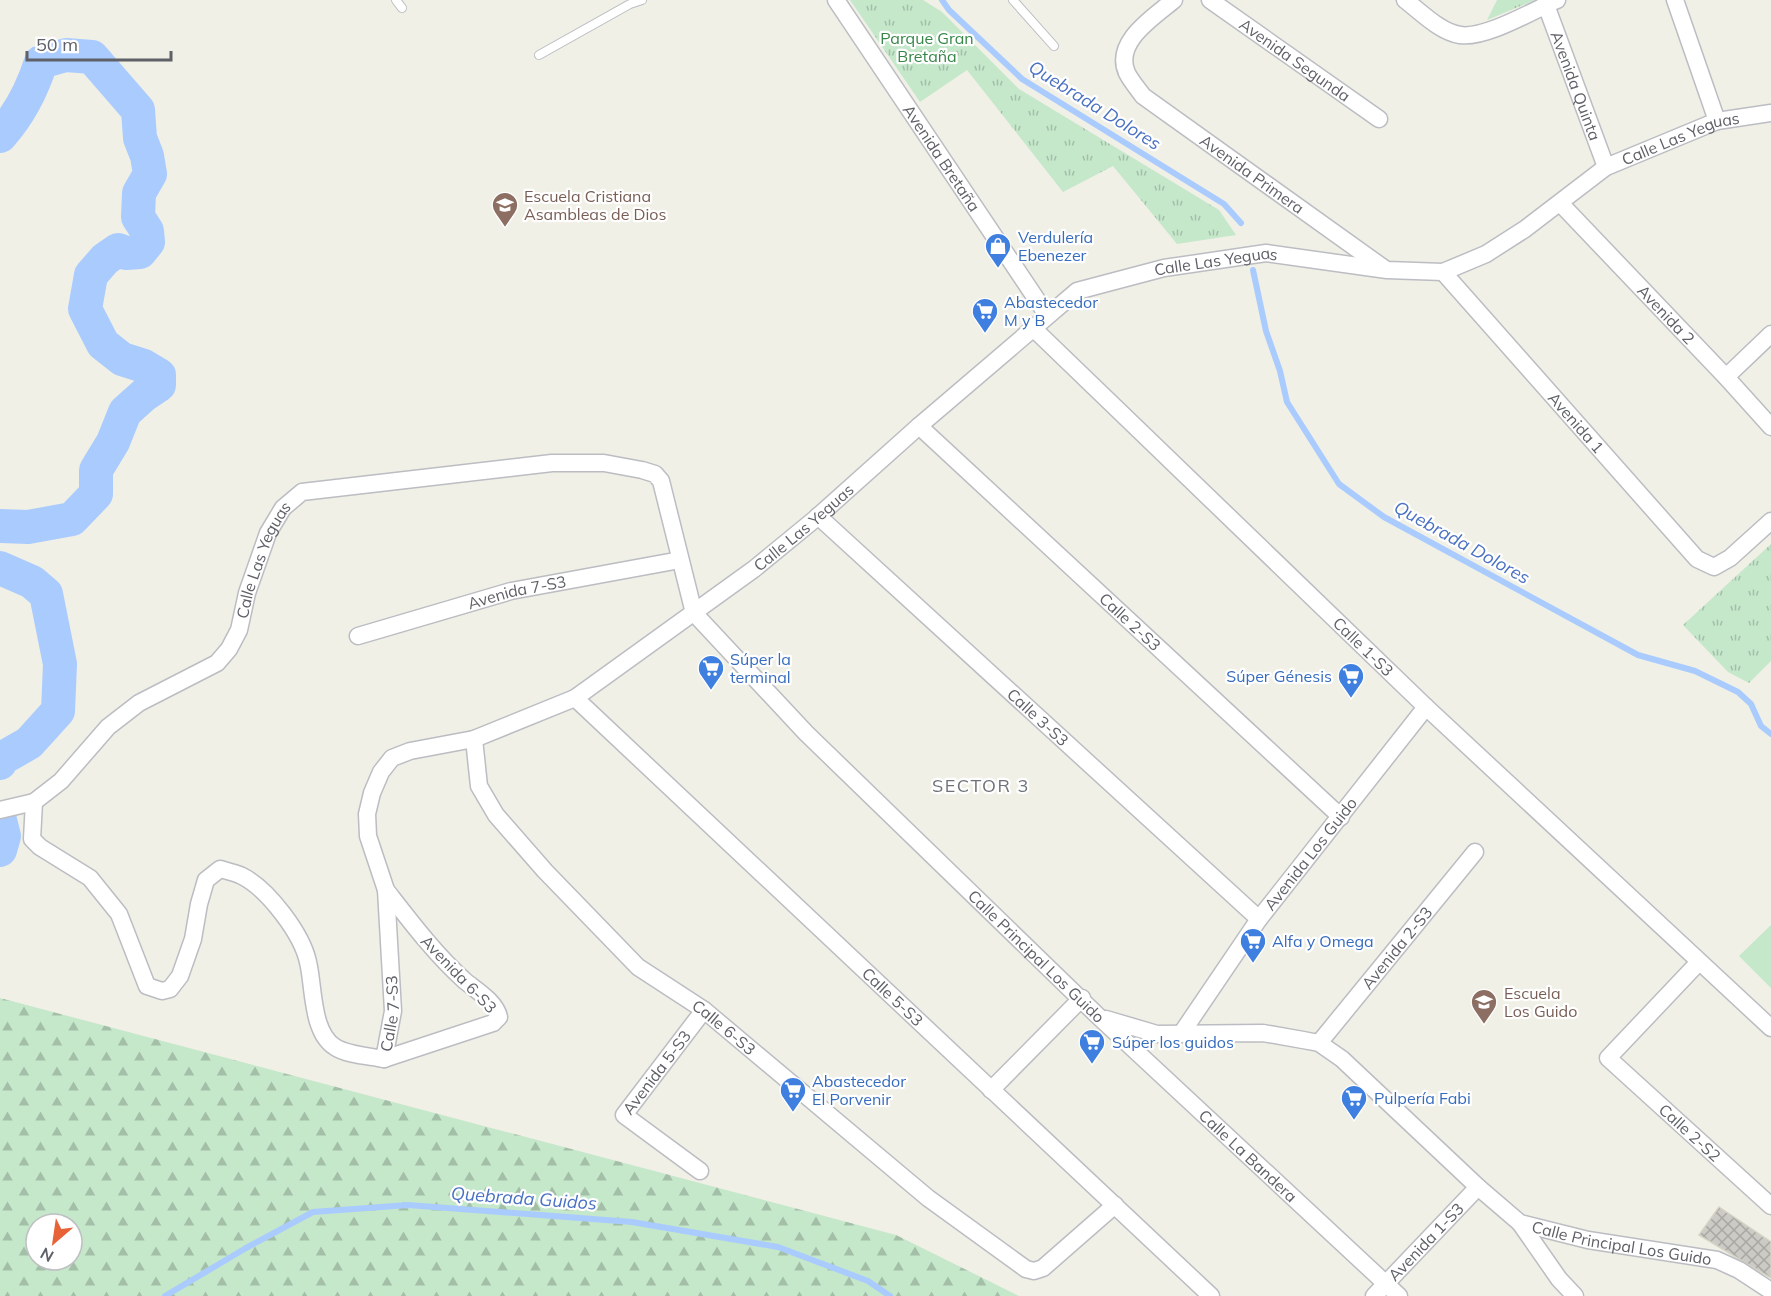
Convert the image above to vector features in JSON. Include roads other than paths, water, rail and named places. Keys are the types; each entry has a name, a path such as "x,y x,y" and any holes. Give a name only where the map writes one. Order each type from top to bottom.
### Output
{"street":[{"name":"Avenida Bretaña","path":"836,0 1047,315"},
{"name":"Avenida Primera","path":"1174,0 1131,38 1124,54 1126,72 1143,96 1387,270"},
{"name":"Avenida Segunda","path":"1210,0 1379,118"},
{"path":"1405,0 1444,29 1461,36 1492,30 1552,2"},
{"path":"1675,0 1717,121"},
{"name":"Avenida Quinta","path":"1552,2 1606,167"},
{"name":"Calle Las Yeguas","path":"0,810 34,802 61,781 108,727 123,715 139,703 217,663 230,649 239,630 247,593 268,532 283,508 302,492 552,463 604,463 655,474 661,481 694,613 754,569 818,516 1077,291 1164,268 1266,254 1387,270 1443,272 1486,254 1525,229 1606,167 1717,121 1771,113"},
{"name":"Avenida 2","path":"1560,203 1771,427"},
{"name":"Avenida 1","path":"1443,272 1697,560 1714,567 1730,558 1771,521"},
{"name":"Calle 1-S3","path":"1033,328 1426,707 1771,1028"},
{"path":"1726,377 1771,334"},
{"name":"Calle 2-S3","path":"919,426 1341,817"},
{"name":"Calle 3-S3","path":"818,516 1259,919"},
{"name":"Avenida 7-S3","path":"358,636 511,591 680,560"},
{"name":"Calle 7-S3","path":"34,802 32,839 40,847 90,878 120,914 147,986 156,990 170,989 180,976 193,939 206,880 220,869 242,876 268,897 298,933 308,961 316,1014 324,1037 336,1048 384,1059 393,1011 387,890 368,836 367,814 372,793 381,772 392,758 410,751 474,739 575,698 694,613"},
{"name":"Calle Principal Los Guido","path":"694,613 807,733 1098,1016 1157,1034 1263,1033 1319,1043 1342,1059 1478,1187 1520,1223 1588,1240 1717,1260 1739,1270 1771,1291"},
{"name":"Calle 5-S3","path":"575,698 1211,1296"},
{"name":"Avenida Los Guido","path":"1181,1034 1259,919 1426,707"},
{"name":"Calle 6-S3","path":"474,739 479,786 496,815 545,871 638,967 704,1010 928,1198 1026,1269 1034,1271 1052,1261 1115,1205"},
{"name":"Avenida 2-S3","path":"1319,1043 1475,852"},
{"name":"Avenida 6-S3","path":"384,1059 493,1023 499,1017 498,1011 491,1002 460,976 427,942 387,890"},
{"name":"Calle 2-S2","path":"1699,962 1608,1058 1771,1206"},
{"path":"991,1090 1082,998"},
{"name":"Avenida 5-S3","path":"700,1171 624,1115 704,1010"},
{"name":"Calle La Bandera","path":"1098,1016 1399,1296"},
{"name":"Avenida 1-S3","path":"1374,1296 1478,1187"},
{"path":"1520,1223 1559,1279 1575,1296"}],"lane":[{"path":"539,55 628,2 642,0"},
{"path":"1013,0 1054,45"}],"waterway":[{"name":"Quebrada Dolores","path":"942,0 949,10 1022,79 1224,204 1241,223"},
{"path":"0,136 24,102 41,62 66,55 92,57 138,110 140,138 147,156 150,174 139,193 138,217 147,231 148,242 140,252 126,253 118,250 105,259 91,275 85,309 103,344 122,359 144,366 159,375 159,385 125,412 113,442 96,470 96,494 72,519 28,527 0,526"},
{"name":"Quebrada Dolores","path":"1253,270 1266,331 1280,371 1287,402 1339,484 1384,517 1638,655 1695,671 1738,692 1751,704 1761,726 1771,734"},
{"path":"0,568 32,582 46,594 60,664 58,711 29,743 1,759 0,763"},
{"path":"0,820 4,836 0,850"},
{"name":"Quebrada Guidos","path":"165,1296 313,1212 408,1205 632,1222 778,1247 868,1281 890,1296"}],"place":[{"name":"Escuela Cristiana Asambleas de Dios","path":"505,228"},
{"name":"Verdulería Ebenezer","path":"998,269"},
{"name":"Abastecedor M y B","path":"985,334"},
{"name":"Súper la terminal","path":"711,691"},
{"name":"Súper Génesis","path":"1351,699"},
{"name":"Alfa y Omega","path":"1253,964"},
{"name":"Escuela Los Guido","path":"1484,1025"},
{"name":"Súper los guidos","path":"1092,1065"},
{"name":"Abastecedor El Porvenir","path":"793,1113"},
{"name":"Pulpería Fabi","path":"1354,1121"}],"district":[{"name":"SECTOR 3","path":"981,785"}],"park label":[{"name":"Parque Gran Bretaña","path":"927,47"}]}
